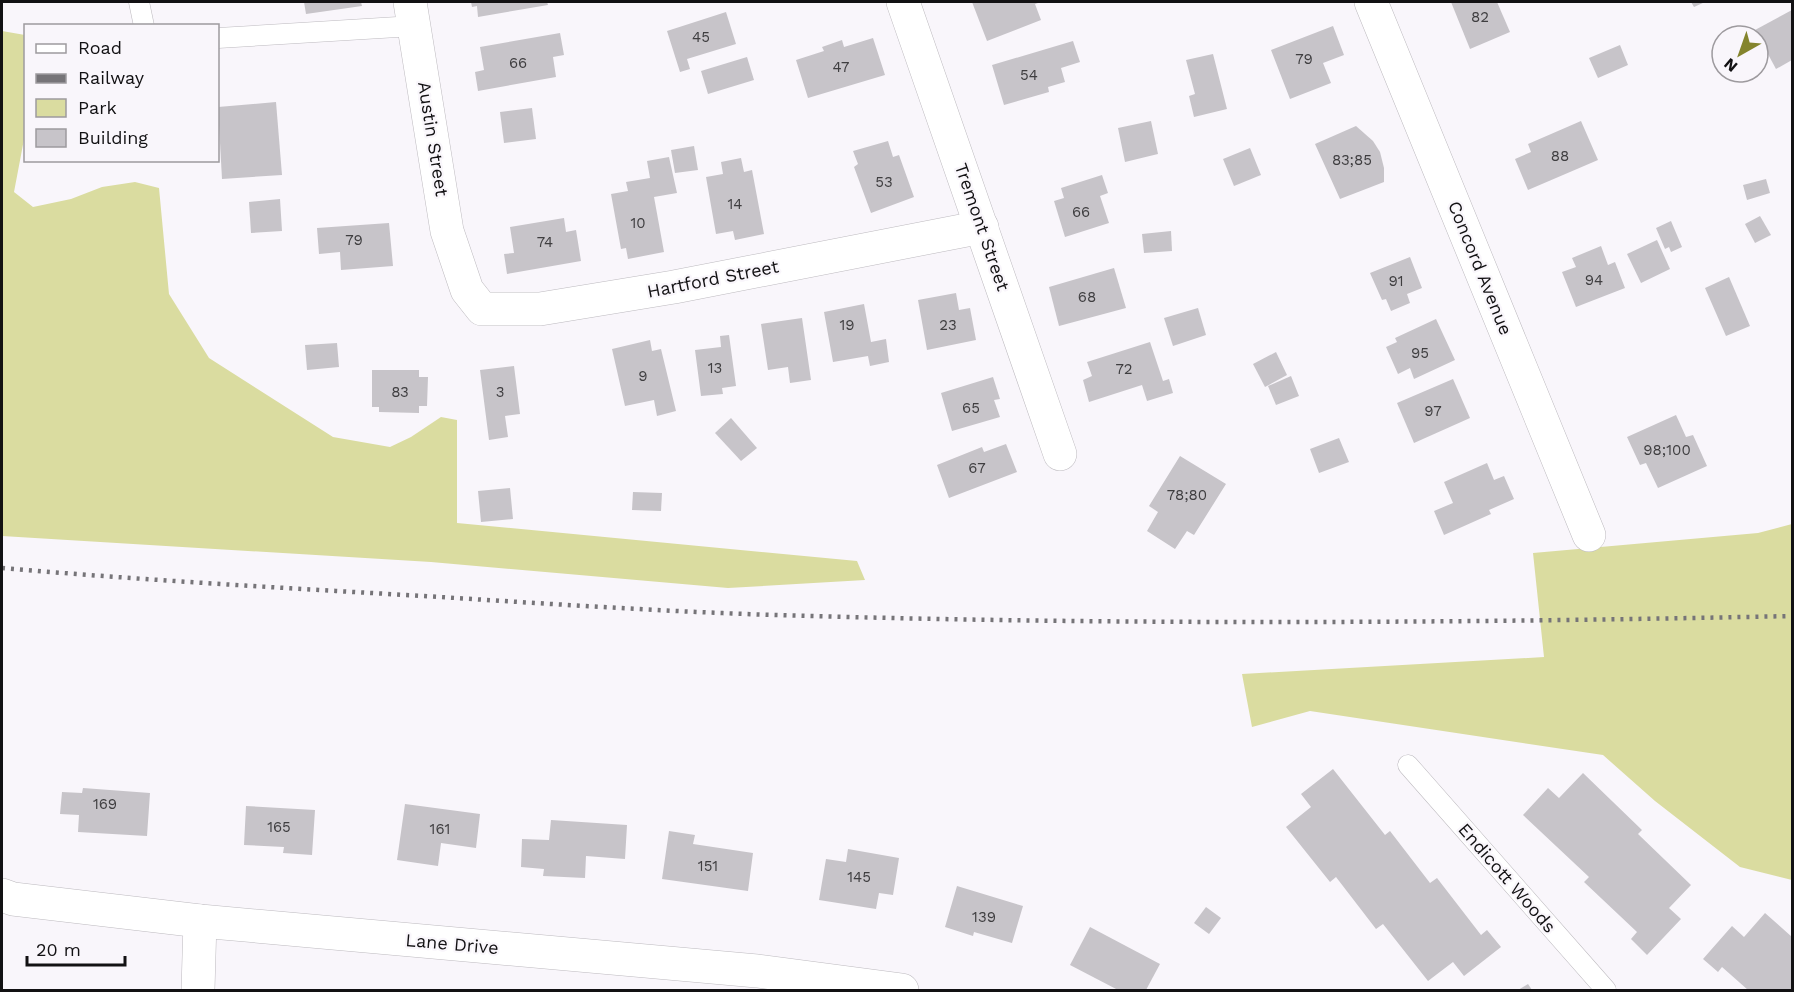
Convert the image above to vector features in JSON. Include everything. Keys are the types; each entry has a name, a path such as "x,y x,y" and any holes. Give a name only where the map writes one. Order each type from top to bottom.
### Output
{"street":[{"name":"Tremont Street","path":"903,2 1060,454"},
{"name":"Concord Avenue","path":"1371,2 1589,535"},
{"name":"Austin Street","path":"412,14 447,231 462,275"},
{"name":"Hartford Street","path":"462,275 467,290 482,309 540,309 674,287 982,227"},
{"name":"Lane Drive","path":"2,896 200,921 757,981 902,990"},
{"path":"198,990 200,921"}],"lane":[{"path":"139,2 144,24"},
{"path":"219,38 412,14"},
{"name":"Endicott Woods","path":"1408,765 1606,990"}],"green space":[{"path":"2,31 24,35 24,139 14,192 33,207 71,199 102,187 135,182 159,188 169,294 209,358 333,437 390,447 411,437 441,417 457,420 457,523 857,561 865,580 728,588 431,562 2,536"},
{"path":"1792,524 1792,880 1740,867 1655,801 1603,755 1310,711 1252,727 1242,674 1544,657 1533,553 1758,533"}],"building":[{"path":"304,2 361,2 362,6 306,14"},
{"path":"471,2 547,2 548,5 478,17 477,6 472,7"},
{"path":"972,2 1041,2 1035,4 1041,20 987,41"},
{"path":"1451,2 1497,2 1510,32 1470,49"},
{"path":"1691,2 1705,2 1694,7"},
{"path":"1792,10 1792,60 1776,69 1770,58 1770,24 1766,24"},
{"path":"726,12 736,44 687,59 690,69 680,72 667,31"},
{"path":"1333,26 1344,55 1323,63 1331,83 1290,99 1271,50"},
{"path":"560,33 564,55 553,57 556,77 478,91 475,72 484,70 480,47"},
{"path":"873,38 885,75 808,98 796,60 824,51 822,47 842,40 844,47"},
{"path":"1073,41 1080,62 1061,68 1065,82 1048,87 1049,92 1004,105 992,65"},
{"path":"1620,45 1628,65 1598,78 1589,58"},
{"path":"1213,54 1227,109 1194,117 1189,96 1195,94 1186,60"},
{"path":"747,57 754,80 708,94 701,71"},
{"path":"276,102 282,175 222,179 219,107"},
{"path":"532,108 536,139 504,143 500,112"},
{"path":"1151,121 1158,154 1125,162 1118,128"},
{"path":"1581,121 1598,160 1528,190 1515,159 1531,152 1528,144"},
{"path":"1356,126 1373,141 1380,152 1384,168 1384,182 1340,199 1315,144"},
{"path":"888,141 893,157 899,155 914,197 871,213 854,167 858,164 853,151"},
{"path":"694,146 698,170 675,173 671,150"},
{"path":"1250,148 1261,175 1234,186 1223,159"},
{"path":"669,157 677,193 654,197 664,252 628,259 626,248 621,249 611,194 628,191 626,182 650,178 647,161"},
{"path":"741,158 744,172 752,170 764,234 735,240 733,231 716,234 706,177 723,174 721,162"},
{"path":"1102,175 1108,193 1100,196 1109,223 1065,237 1054,201 1064,198 1061,188"},
{"path":"1766,179 1770,193 1747,200 1743,185"},
{"path":"280,199 282,231 251,233 249,202"},
{"path":"1760,216 1771,235 1755,243 1745,224"},
{"path":"564,218 566,232 576,230 581,261 507,274 504,254 514,253 510,227"},
{"path":"1671,221 1682,247 1671,252 1669,247 1665,249 1656,228"},
{"path":"389,223 393,266 341,270 340,252 319,254 317,228"},
{"path":"1171,231 1172,251 1144,253 1142,234"},
{"path":"1657,240 1670,269 1641,283 1627,254"},
{"path":"1601,246 1608,265 1615,262 1625,288 1576,307 1562,272 1576,267 1572,258"},
{"path":"1410,257 1422,288 1407,294 1410,303 1391,311 1386,299 1382,300 1370,273"},
{"path":"1114,268 1126,308 1059,326 1049,287"},
{"path":"1729,277 1750,326 1726,336 1705,288"},
{"path":"956,293 959,310 970,308 976,340 927,350 918,300"},
{"path":"864,304 871,342 886,339 889,362 870,366 868,356 833,362 824,312"},
{"path":"1198,308 1206,335 1173,346 1164,318"},
{"path":"802,318 811,380 790,383 788,367 768,370 761,324"},
{"path":"1436,319 1455,360 1414,379 1410,368 1398,374 1386,347 1397,342 1395,338"},
{"path":"729,335 736,386 722,388 723,394 701,396 695,350 721,347 720,336"},
{"path":"650,340 652,351 661,349 676,411 657,416 654,400 625,406 612,349"},
{"path":"1150,342 1163,381 1169,379 1173,393 1147,401 1142,385 1089,402 1083,380 1092,376 1087,362"},
{"path":"337,343 339,367 307,370 305,345"},
{"path":"1276,352 1287,375 1265,387 1253,364"},
{"path":"514,366 520,414 505,416 508,437 489,440 480,370"},
{"path":"372,370 419,370 419,377 428,377 427,406 419,406 419,413 379,412 379,407 372,407"},
{"path":"1291,376 1299,396 1276,405 1268,386"},
{"path":"993,377 1000,399 994,400 1000,417 952,431 941,393"},
{"path":"1453,379 1470,418 1414,443 1397,403"},
{"path":"1676,415 1686,437 1693,435 1707,466 1658,488 1646,463 1640,465 1627,437"},
{"path":"731,418 757,448 741,461 715,433"},
{"path":"1339,438 1349,462 1319,473 1310,449"},
{"path":"1006,444 1017,472 949,498 937,465 982,447 984,452"},
{"path":"1180,456 1226,484 1194,535 1187,531 1175,549 1147,531 1158,512 1149,506"},
{"path":"1487,463 1494,480 1504,476 1514,499 1489,510 1491,514 1444,535 1434,511 1453,503 1444,482"},
{"path":"510,488 513,519 481,522 478,491"},
{"path":"633,492 662,493 661,511 632,510"},
{"path":"1333,769 1385,835 1390,831 1430,883 1437,878 1481,935 1487,930 1501,947 1464,976 1453,962 1428,981 1383,924 1376,929 1336,877 1330,882 1286,827 1311,807 1301,794"},
{"path":"1583,773 1642,830 1638,834 1691,885 1669,908 1681,919 1647,955 1631,939 1637,932 1584,882 1589,877 1523,815 1548,788 1559,798"},
{"path":"83,788 150,793 147,836 78,832 79,815 60,814 62,792 82,793"},
{"path":"405,804 480,814 476,848 441,843 438,866 397,860"},
{"path":"246,806 315,810 312,855 283,853 284,847 244,845"},
{"path":"551,820 627,825 625,859 586,856 585,878 543,876 544,869 521,867 522,839 549,840"},
{"path":"669,831 695,835 693,844 753,853 748,891 662,879"},
{"path":"848,849 899,858 893,895 879,893 876,909 819,900 826,859 846,862"},
{"path":"957,886 1023,906 1012,943 974,932 973,936 945,927"},
{"path":"1206,907 1221,918 1209,934 1194,923"},
{"path":"1765,913 1792,937 1792,990 1748,990 1722,967 1718,972 1703,959 1732,926 1744,937"},
{"path":"1090,927 1160,964 1146,990 1118,990 1070,965"},
{"path":"1528,984 1532,990 1518,990"}],"railway":[{"path":"2,568 213,584 714,613 811,616 1056,621 1302,622 1792,616"}]}
